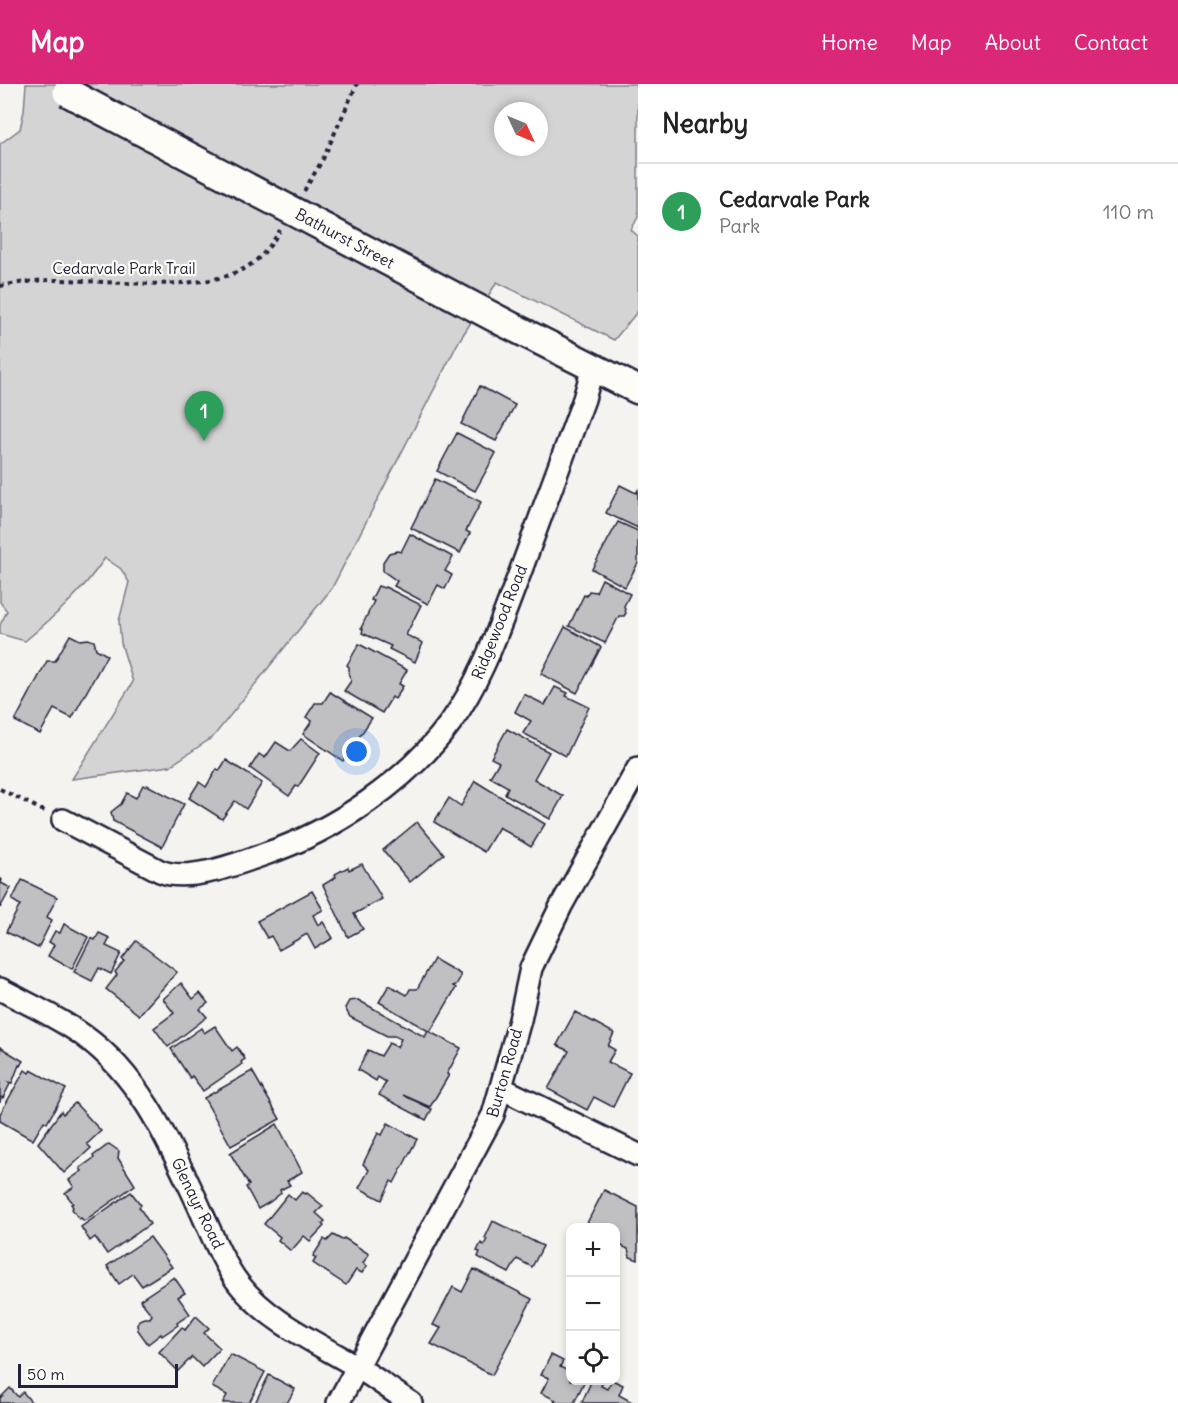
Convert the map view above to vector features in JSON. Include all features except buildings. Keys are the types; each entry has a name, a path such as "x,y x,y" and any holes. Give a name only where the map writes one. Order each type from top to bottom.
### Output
{"main road":[{"name":"Bathurst Street","path":"59,88 638,390"}],"street":[{"name":"Ridgewood Road","path":"63,820 170,875 182,875 230,866 273,852 312,835 386,790 422,758 452,721 480,672 584,399 593,367"},
{"name":"Burton Road","path":"338,1403 493,1115 520,1020 531,968 561,906 638,768"},
{"name":"Glenayr Road","path":"0,989 59,1019 85,1036 128,1078 162,1127 220,1250 239,1284 260,1305 289,1327 357,1367 411,1403"},
{"path":"501,1088 638,1155"}],"path":[{"path":"299,199 323,159 357,84"},
{"name":"Cedarvale Park Trail","path":"0,286 45,280 179,283 222,278 249,266 268,249 280,229"},
{"path":"0,789 63,820"}],"shaded area":[{"path":"26,84 638,84 638,217 631,230 638,236 638,311 614,340 497,282 459,341 332,588 213,737 170,766 72,779 133,682 121,643 119,621 129,582 121,569 105,558 68,602 25,641 0,634 0,625 7,611 0,602 0,144 20,129"}],"place":[{"name":"Cedarvale Park","path":"204,441"}]}
